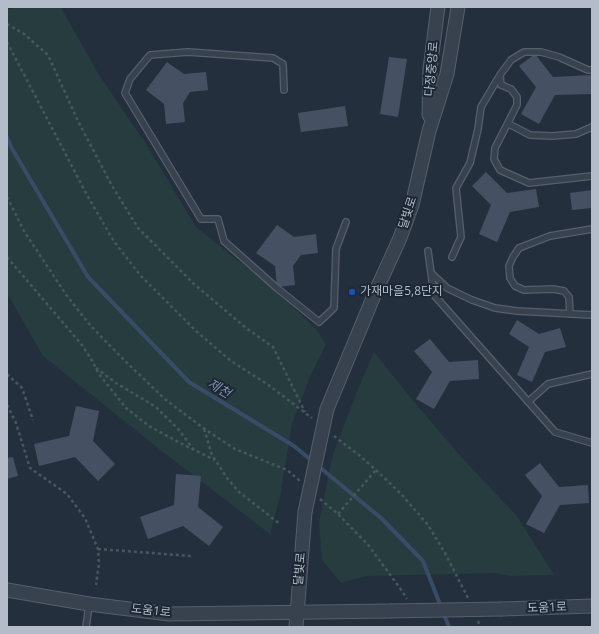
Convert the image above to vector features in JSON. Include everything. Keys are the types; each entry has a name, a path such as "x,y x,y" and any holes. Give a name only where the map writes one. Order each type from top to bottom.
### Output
{"street":[{"name":"다정중앙로","path":"429,131 430,69 438,7"},
{"name":"달빛로","path":"296,627 305,512 327,409 375,293 400,238 412,205 429,131 447,74 458,7"},
{"name":"도움1로","path":"7,590 89,604 169,614 296,613 592,606"}],"lane":[{"path":"284,90 283,64 273,58 188,52 150,55 130,79 125,93 201,219 218,219 224,240 278,289 319,322 334,308 336,249 346,222"},
{"path":"452,257 461,237 456,188 470,163 478,129 481,107 500,75 511,60 524,52 541,52 553,55 588,70 592,70"},
{"path":"500,75 501,84 511,89 517,97 517,105 509,124 495,148 494,159 500,170 529,183 592,176"},
{"path":"509,124 530,135 552,136 576,134 592,127"},
{"path":"570,314 569,297 564,291 553,289 524,290 515,286 510,278 510,266 513,257 519,248 550,236 592,229"},
{"path":"428,251 434,295 555,432 592,443"},
{"path":"431,273 447,288 472,300 495,308 517,311 592,315"},
{"path":"528,402 548,384 592,374"},
{"path":"86,627 89,604"}],"path":[{"path":"7,24 24,34 48,55 78,121 111,184 138,228 194,284 246,328 273,347 306,413"},
{"path":"7,42 87,195 113,240 140,275 196,331 231,361 267,384 317,422"},
{"path":"7,197 24,231 67,296 90,325 122,358 166,400 204,429 235,449 287,470 304,485"},
{"path":"7,257 74,335 85,350 98,374 126,408 149,426 215,460"},
{"path":"95,367 116,383 156,407 179,430 194,450"},
{"path":"7,374 22,388 33,420"},
{"path":"7,405 16,423 30,468 67,494 85,518 98,549 99,563 96,586"},
{"path":"204,429 212,455 239,492 280,524"},
{"path":"329,432 376,470 402,495 428,525 445,553 470,602"},
{"path":"338,514 376,470"},
{"path":"316,495 338,514 369,546 409,603"},
{"path":"98,549 191,556"},
{"path":"475,614 480,627"}],"green space":[{"path":"22,7 61,8 99,75 148,147 196,227 274,289 316,329 326,344 309,379 292,424 280,497 270,534 163,452 43,356 7,293 7,9"},
{"path":"374,352 463,459 517,516 554,575 511,576 496,573 366,576 341,583 322,560 319,522 333,454"}],"building":[{"path":"535,54 553,77 592,75 592,94 555,95 539,124 521,114 536,87 519,66"},
{"path":"389,57 407,59 398,117 380,114"},
{"path":"167,62 184,74 206,72 208,90 190,92 183,103 185,122 166,124 164,104 146,90"},
{"path":"345,106 348,126 301,132 298,113"},
{"path":"486,172 507,193 536,189 539,207 510,212 497,242 479,234 491,205 472,186"},
{"path":"592,190 592,208 572,210 570,193"},
{"path":"277,225 294,237 316,234 318,253 301,255 293,266 295,285 277,287 275,266 256,253"},
{"path":"517,320 539,334 560,328 566,347 545,352 532,382 517,375 529,347 509,334"},
{"path":"430,339 449,362 478,360 479,379 450,381 434,409 416,399 432,372 414,351"},
{"path":"76,406 99,411 93,441 115,464 98,481 75,457 39,466 34,444 69,436"},
{"path":"13,457 18,476 7,479 7,458"},
{"path":"540,463 559,487 588,485 589,503 560,505 544,533 526,524 542,496 525,475"},
{"path":"176,474 201,476 198,507 223,527 209,546 183,526 148,539 140,517 174,505"}],"waterway":[{"name":"제천","path":"7,137 11,147 88,277 189,382 294,446 381,518 423,561 449,627"}],"place":[{"name":"가재마을5,8단지","path":"352,292"}]}
